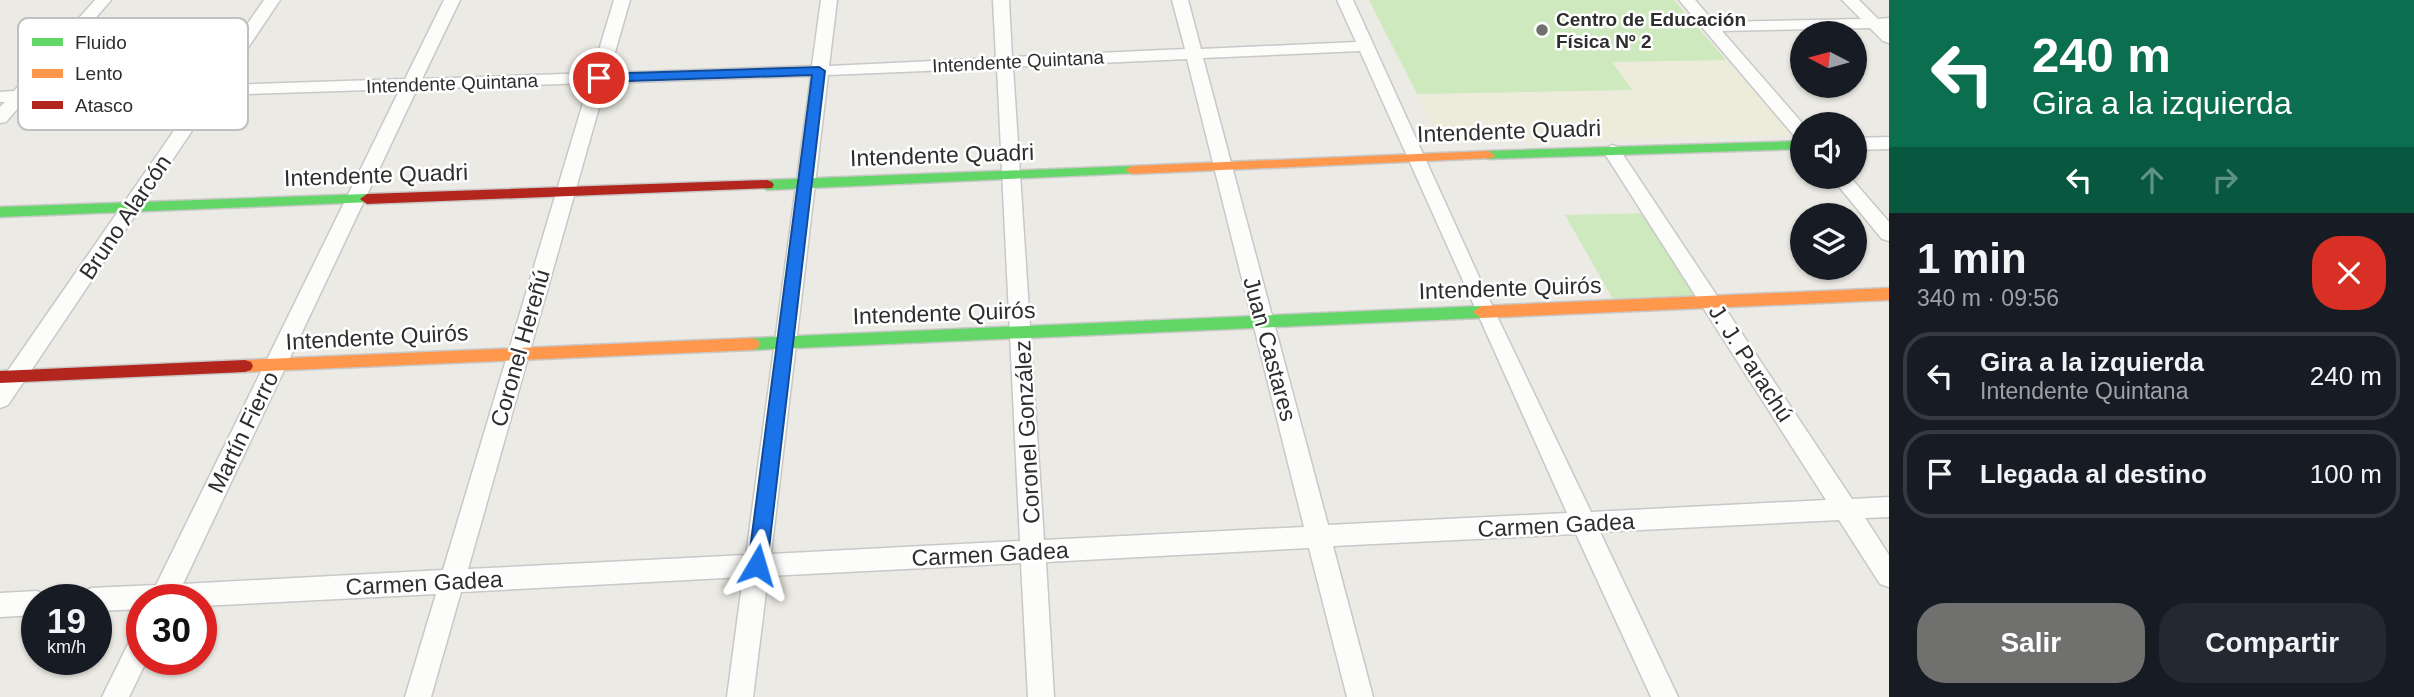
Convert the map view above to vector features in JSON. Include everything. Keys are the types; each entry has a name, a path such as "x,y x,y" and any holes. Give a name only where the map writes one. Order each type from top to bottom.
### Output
{"street":[{"path":"87,18 103,0"},
{"name":"Bruno Alarcón","path":"248,35 272,0"},
{"name":"Martín Fierro","path":"170,584 452,0"},
{"name":"Coronel Hereñú","path":"418,697 622,0"},
{"path":"740,697 783,342 829,0"},
{"name":"Coronel González","path":"1002,0 1041,697"},
{"name":"Juan Castares","path":"1180,0 1360,697"},
{"path":"1345,0 1485,312 1586,523 1665,697"},
{"path":"1688,0 1790,120"},
{"path":"1850,0 1881,23 1889,38"},
{"path":"1711,27 1881,23"},
{"name":"Intendente Quintana","path":"248,89 819,71 1365,46"},
{"name":"Intendente Quintana","path":"0,97 18,97"},
{"path":"0,118 18,98"},
{"name":"Bruno Alarcón","path":"0,400 8,376 133,207 184,130"},
{"path":"1867,144 1889,143"},
{"name":"Intendente Quadri","path":"0,212 1012,176 1416,157 1790,145"},
{"name":"J. J. Parachú","path":"1612,151 1889,576"},
{"path":"1850,189 1889,234"},
{"name":"Intendente Quirós","path":"8,376 1889,294"},
{"name":"Carmen Gadea","path":"217,595 1889,507"},
{"path":"0,605 21,604"},
{"path":"115,697 126,675"}],"shaded area":[{"path":"1726,60 1790,135 1442,143 1417,94 1631,90 1611,62"}],"green space":[{"name":"Centro de Educación Física Nº 2","path":"1369,0 1674,0 1726,60 1612,62 1632,90 1417,94"},
{"path":"1653,213 1711,302 1617,306 1565,215"}],"traffic: fast":[{"path":"1488,155 1790,145"},
{"path":"767,185 1132,170"},
{"path":"0,212 367,199"},
{"path":"752,344 1481,312"}],"traffic: slow":[{"path":"1132,170 1488,155"},
{"path":"1481,312 1889,294"},
{"path":"245,366 752,344"}],"traffic: jam":[{"path":"367,199 767,185"},
{"path":"0,377 245,366"}],"place":[{"name":"Centro de Educación Física Nº 2","path":"1542,30"}],"route":[{"path":"599,78 819,71 757,565"}]}
